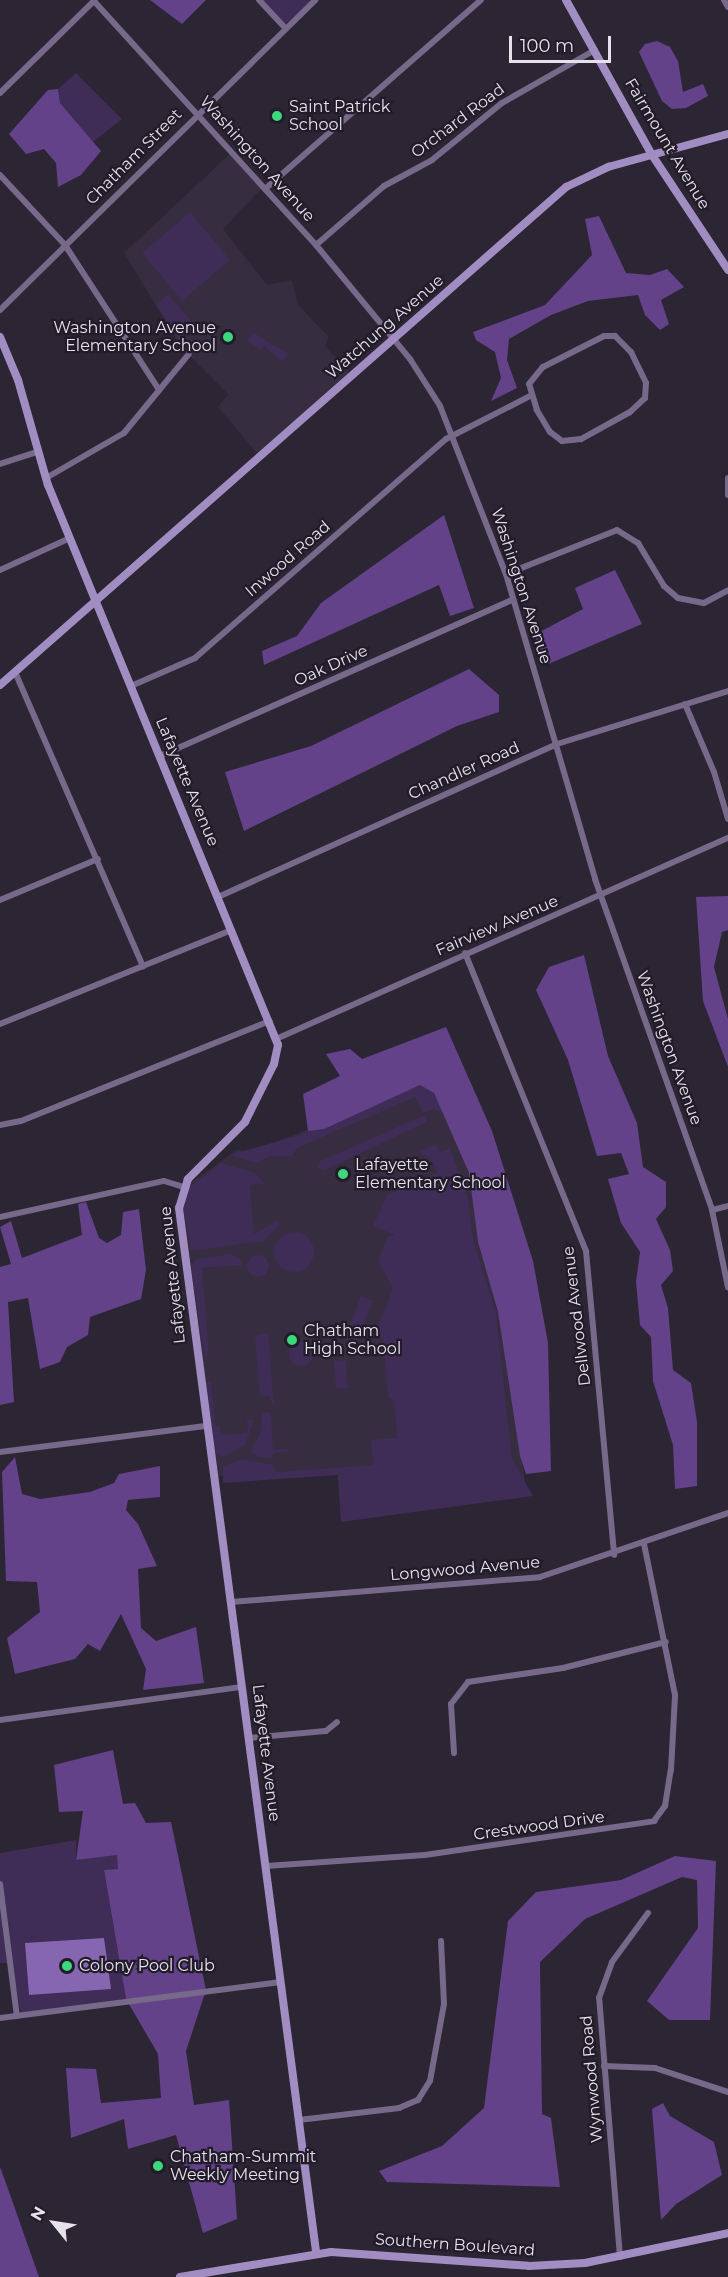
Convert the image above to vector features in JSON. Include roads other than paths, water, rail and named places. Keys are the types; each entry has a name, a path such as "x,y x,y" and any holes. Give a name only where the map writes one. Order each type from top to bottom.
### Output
{"street":[{"path":"0,93 94,0"},
{"name":"Washington Avenue","path":"94,0 198,112 316,245 394,339 424,379 453,434 506,574 602,896 712,1210 728,1287"},
{"path":"259,0 284,27"},
{"name":"Chatham Street","path":"0,310 284,27 315,0"},
{"path":"265,189 481,0"},
{"name":"Fairmount Avenue","path":"566,0 652,155 728,270"},
{"path":"724,0 728,8"},
{"name":"Orchard Road","path":"316,245 384,186 432,160 502,103 595,50"},
{"name":"Watchung Avenue","path":"0,685 566,187 598,171 728,134"},
{"path":"0,175 65,245 159,390"},
{"path":"611,335 631,352 647,387 637,408 569,442 550,432 530,396 529,384 535,373 611,335"},
{"name":"Lafayette Avenue","path":"0,337 18,380 46,478 276,1039 274,1064 244,1122 183,1187 179,1208 205,1426 243,1688 316,2252"},
{"path":"46,478 124,433 189,354"},
{"name":"Inwood Road","path":"131,686 195,658 453,434 530,396"},
{"path":"0,464 38,452"},
{"path":"728,478 728,495"},
{"path":"506,574 617,530 638,543 664,586 678,598 704,603 728,590"},
{"path":"0,570 70,538"},
{"name":"Oak Drive","path":"160,756 512,600"},
{"path":"15,672 143,966"},
{"name":"Chandler Road","path":"218,897 556,744 728,691"},
{"path":"685,704 714,772 728,819"},
{"name":"Fairview Avenue","path":"276,1039 728,838"},
{"path":"0,900 98,859"},
{"path":"0,1024 232,930"},
{"name":"Dellwood Avenue","path":"465,953 586,1251 614,1555"},
{"path":"0,1125 21,1121 270,1021"},
{"path":"0,1217 164,1181 183,1187"},
{"path":"712,1210 728,1206"},
{"path":"0,1452 205,1426"},
{"name":"Longwood Avenue","path":"231,1602 530,1578 614,1555 728,1513"},
{"name":"Crestwood Drive","path":"266,1866 425,1855 654,1821 665,1806 673,1751 670,1664 644,1544"},
{"path":"454,1753 451,1704 468,1682 562,1668 666,1642"},
{"path":"0,1720 243,1688"},
{"path":"249,1738 327,1731 337,1722"},
{"path":"0,1884 17,2016"},
{"name":"Wynwood Road","path":"620,2258 599,2007 603,1978 648,1913"},
{"path":"299,2120 399,2108 418,2100 430,2081 444,2004 441,1941"},
{"path":"0,2018 281,1982"},
{"path":"604,2066 655,2068 728,2092"},
{"name":"Southern Boulevard","path":"180,2277 316,2252 529,2266 620,2258 728,2233"}],"place":[{"name":"Saint Patrick School","path":"277,116"},
{"name":"Washington Avenue Elementary School","path":"228,337"},
{"name":"Lafayette Elementary School","path":"343,1174"},
{"name":"Chatham High School","path":"292,1340"},
{"name":"Colony Pool Club","path":"67,1966"},
{"name":"Chatham-Summit Weekly Meeting","path":"158,2166"}]}
